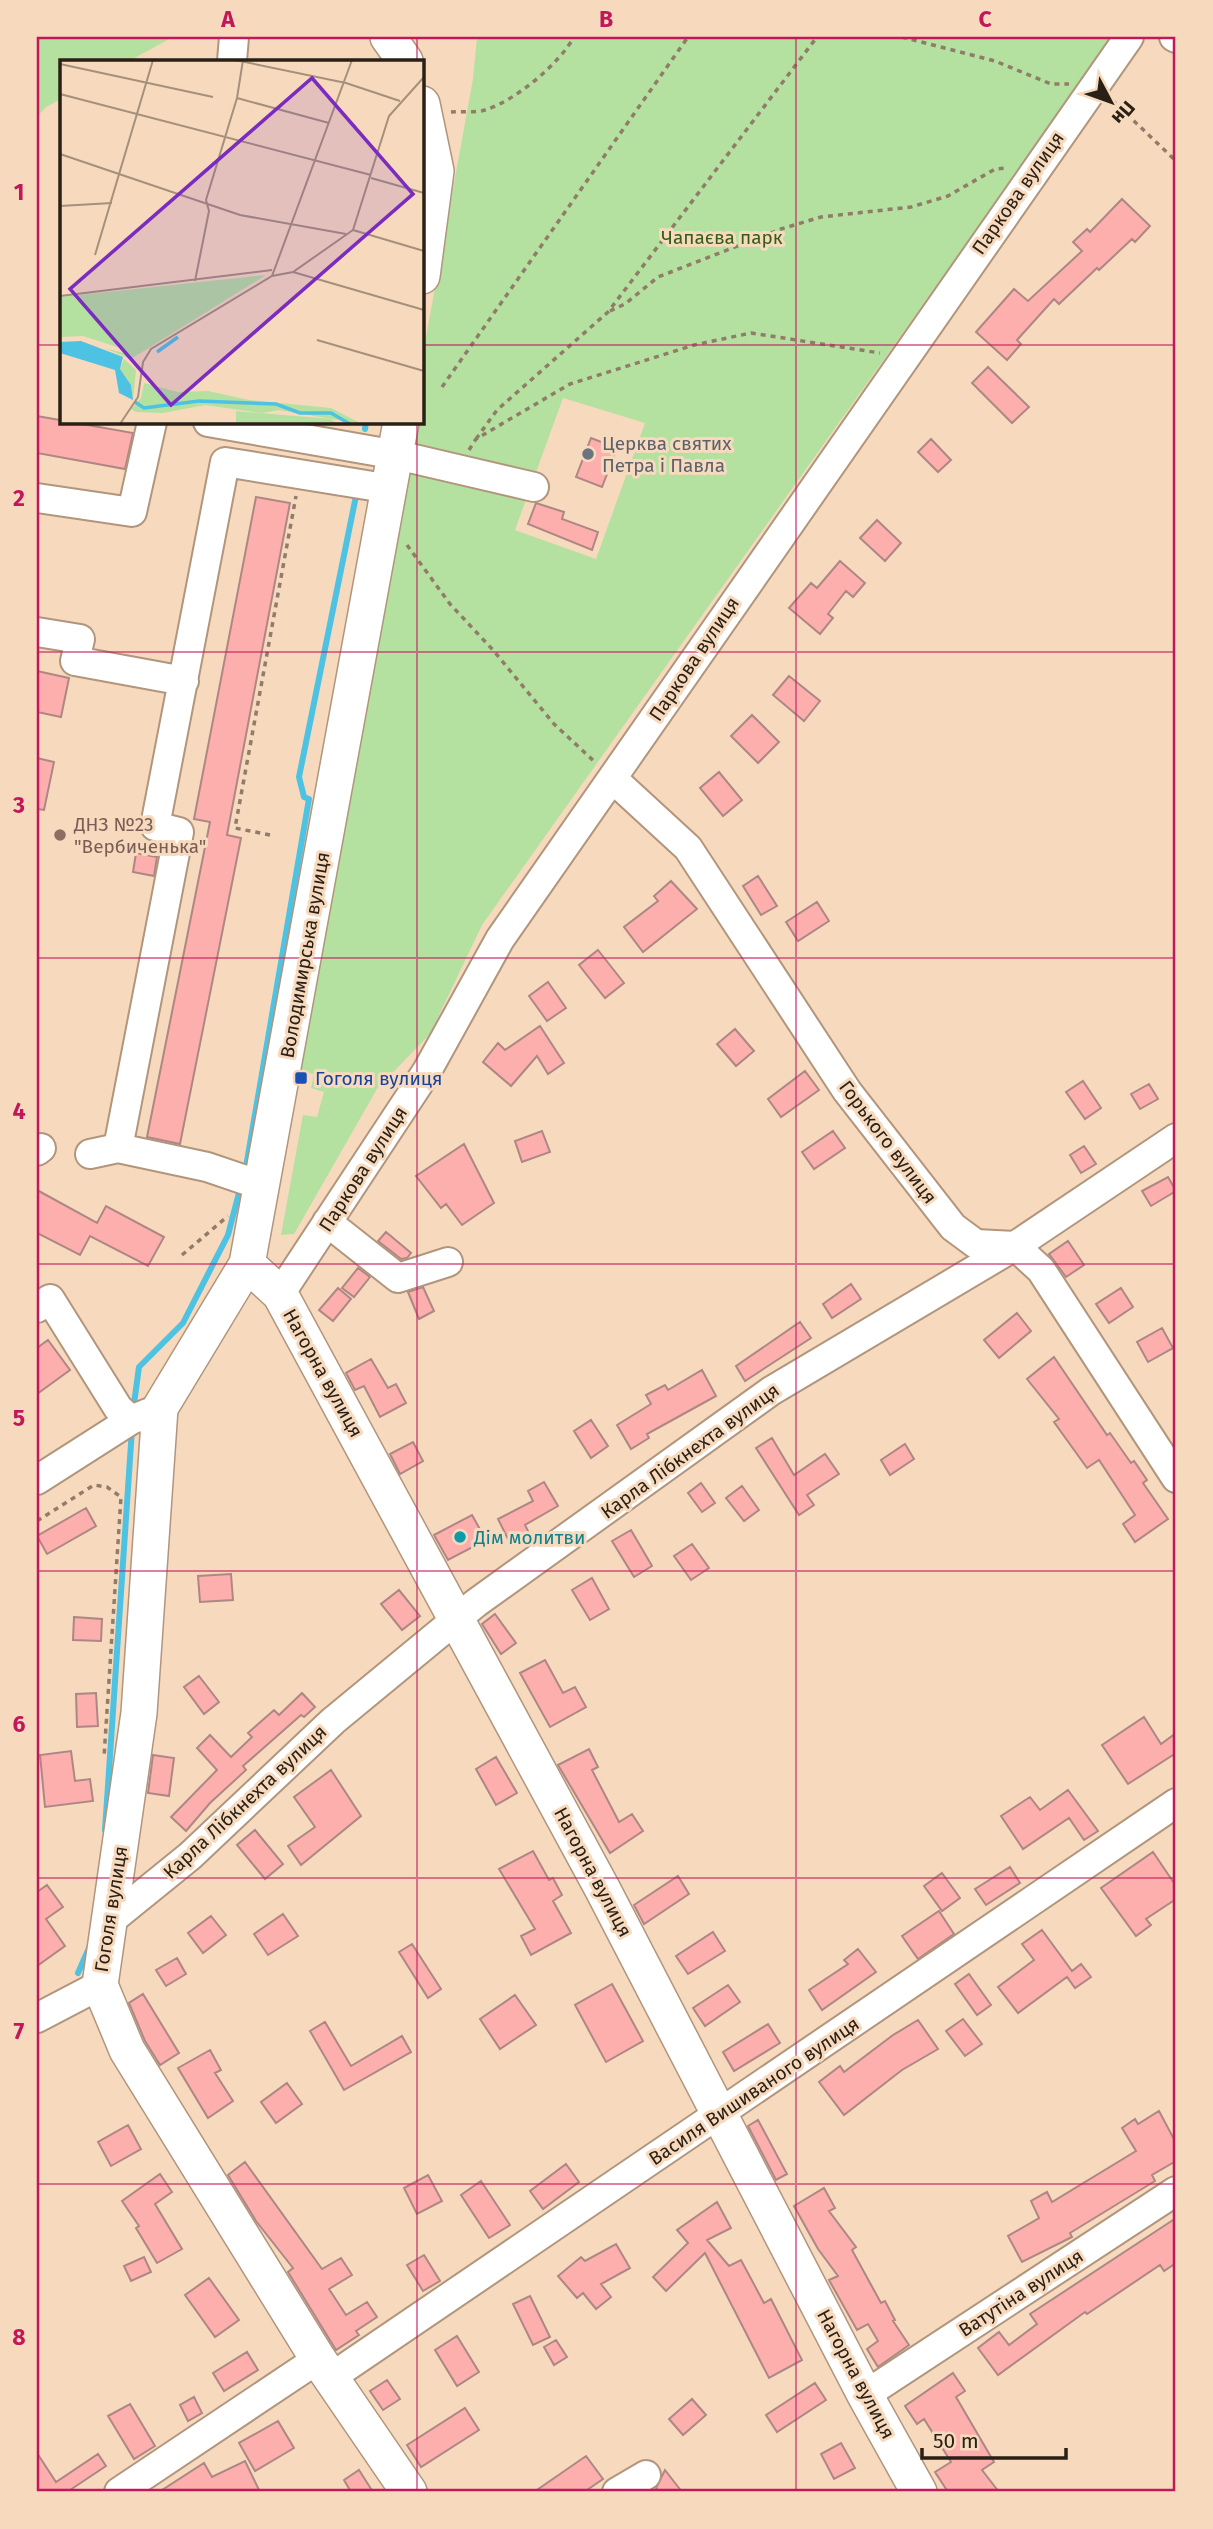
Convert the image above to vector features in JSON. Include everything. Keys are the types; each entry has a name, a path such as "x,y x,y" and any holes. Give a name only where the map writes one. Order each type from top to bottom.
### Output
{"main road":[{"path":"388,37 404,60"},
{"path":"424,113 436,171 424,260"},
{"name":"Володимирська вулиця","path":"145,1414 247,1264 399,438"},
{"name":"Нагорна вулиця","path":"247,1264 280,1294 457,1619 720,2114 865,2395 919,2492"},
{"name":"Гоголя вулиця","path":"145,1414 139,1713 100,1985 127,2050 324,2368 409,2492"}],"street":[{"path":"232,60 234,37"},
{"name":"Паркова вулиця","path":"280,1294 427,1071 500,939 1129,37"},
{"path":"37,498 132,512 152,424"},
{"path":"232,424 399,438 458,469 534,487"},
{"path":"118,1148 179,832 155,826 225,462 300,475 388,504"},
{"path":"37,632 80,639 75,661 184,681"},
{"name":"Горького вулиця","path":"613,779 688,848 847,1091 953,1227 976,1244 1015,1246"},
{"name":"Карла Лібкнехта вулиця","path":"111,1920 190,1856 333,1721 457,1619 771,1391 1015,1246 1176,1138"},
{"path":"90,1154 118,1148 207,1167 263,1186"},
{"path":"327,1222 398,1278 448,1262"},
{"path":"1015,1246 1041,1270 1176,1478"},
{"path":"37,1308 50,1299 118,1408 145,1414"},
{"name":"Володимирська вулиця","path":"37,1480 145,1414"},
{"name":"Василя Вишиваного вулиця","path":"119,2492 324,2368 720,2114 1176,1803"},
{"path":"44,2007 100,1985"},
{"name":"Ватутіна вулиця","path":"865,2395 1176,2191"},
{"path":"617,2492 646,2475"}],"path":[{"path":"424,108 485,110 539,76 565,52 574,37"},
{"path":"442,387 688,37"},
{"path":"458,469 497,410 608,312 817,37"},
{"path":"902,37 995,61 1051,84 1096,84 1176,161"},
{"path":"608,312 625,304 658,277 781,229 821,217 911,207 948,196 995,169 1037,167"},
{"path":"476,439 570,384 694,345 751,333 851,347 902,359"},
{"path":"270,835 235,828 300,475"},
{"path":"388,504 450,604 493,650 554,724 613,779"},
{"path":"181,1255 233,1211"},
{"path":"37,1521 94,1485 107,1487 121,1497 104,1759"}],"green space":[{"path":"37,37 173,37 131,60 60,60 60,100 46,107 37,117"},
{"name":"Чапаєва парк","path":"477,37 1113,37 482,925 430,1034 377,1089 294,1234 281,1235 303,1115 317,1117 324,1092 311,1088 314,1074 293,1070 410,424 424,424 424,348 473,79","holes":["563,398 645,423 596,559 515,530"]}],"building":[{"path":"1122,199 1150,226 1135,242 1132,239 1099,270 1097,268 1059,304 1054,299 1017,340 1021,344 1007,360 976,332 1014,289 1028,301 1082,251 1073,242 1087,229 1090,232"},
{"path":"988,367 1029,407 1012,423 972,383"},
{"path":"37,416 60,420 60,424 82,424 133,433 125,469 37,453"},
{"path":"591,438 617,448 602,487 576,477"},
{"path":"931,439 951,460 938,472 918,452"},
{"path":"256,497 290,503 227,835 241,838 180,1144 147,1137 210,822 194,819"},
{"path":"536,503 564,512 562,519 598,532 592,550 528,524"},
{"path":"877,520 901,543 885,561 860,538"},
{"path":"840,561 865,583 853,597 846,591 828,614 833,618 820,634 789,608 811,583 817,588"},
{"path":"37,671 69,678 61,717 37,712"},
{"path":"789,676 820,701 804,721 773,695"},
{"path":"752,715 779,742 758,763 731,736"},
{"path":"37,758 54,762 44,810 37,809"},
{"path":"719,772 742,800 723,816 700,788"},
{"path":"136,853 157,857 154,876 133,872"},
{"path":"758,876 777,906 761,915 743,886"},
{"path":"671,881 697,909 643,952 624,927 658,901 654,896"},
{"path":"817,902 829,921 798,941 786,922"},
{"path":"598,950 624,983 605,998 579,965"},
{"path":"548,982 566,1008 547,1021 529,996"},
{"path":"540,1026 564,1063 548,1074 537,1056 511,1086 483,1062 498,1043 505,1050"},
{"path":"735,1029 754,1051 736,1066 717,1044"},
{"path":"805,1071 819,1090 781,1117 768,1099"},
{"path":"1083,1081 1101,1108 1085,1119 1066,1092"},
{"path":"1149,1084 1158,1099 1140,1109 1131,1094"},
{"path":"542,1131 550,1152 522,1162 515,1141"},
{"path":"833,1131 845,1148 814,1169 802,1152"},
{"path":"464,1144 494,1203 462,1225 446,1204 441,1208 416,1176"},
{"path":"1084,1146 1096,1164 1081,1173 1070,1155"},
{"path":"1168,1177 1176,1191 1151,1206 1142,1191"},
{"path":"37,1190 97,1223 106,1206 164,1237 148,1266 90,1236 80,1255 37,1233"},
{"path":"386,1232 411,1253 407,1258 401,1259 378,1241"},
{"path":"1068,1241 1084,1265 1066,1277 1049,1254"},
{"path":"358,1268 370,1277 354,1297 342,1288"},
{"path":"851,1284 861,1299 832,1318 823,1304"},
{"path":"423,1287 434,1311 419,1319 408,1292"},
{"path":"338,1288 351,1299 333,1321 319,1310"},
{"path":"1121,1288 1133,1307 1109,1323 1096,1304"},
{"path":"1017,1313 1031,1331 999,1358 984,1340"},
{"path":"800,1322 811,1338 745,1381 736,1366"},
{"path":"1162,1328 1173,1348 1148,1362 1137,1342"},
{"path":"48,1340 70,1370 37,1394 37,1348"},
{"path":"1054,1357 1107,1435 1110,1433 1131,1463 1134,1461 1147,1480 1143,1483 1168,1519 1135,1542 1123,1524 1135,1515 1099,1460 1087,1468 1054,1422 1059,1419 1027,1379"},
{"path":"371,1359 388,1388 396,1384 406,1403 380,1417 364,1386 355,1390 346,1373"},
{"path":"702,1370 716,1396 647,1434 649,1438 631,1449 617,1425 651,1404 646,1395 665,1385 668,1390"},
{"path":"591,1420 608,1446 591,1458 574,1431"},
{"path":"772,1438 794,1475 825,1454 839,1474 807,1495 814,1505 799,1515 756,1448"},
{"path":"413,1442 423,1461 400,1474 390,1454"},
{"path":"905,1444 914,1459 890,1475 881,1460"},
{"path":"544,1482 558,1506 525,1525 530,1535 511,1545 498,1519 533,1501 528,1491"},
{"path":"701,1483 715,1503 702,1512 688,1493"},
{"path":"742,1486 759,1510 744,1521 726,1498"},
{"path":"86,1508 96,1526 47,1554 37,1536"},
{"name":"Дім молитви","path":"472,1515 486,1540 448,1560 434,1535"},
{"path":"631,1530 652,1566 634,1577 612,1541"},
{"path":"692,1544 709,1568 691,1580 674,1556"},
{"path":"231,1574 233,1600 200,1602 198,1576"},
{"path":"592,1578 609,1609 590,1620 572,1590"},
{"path":"399,1590 420,1616 402,1630 381,1604"},
{"path":"495,1614 516,1643 501,1654 482,1624"},
{"path":"74,1617 102,1619 101,1641 73,1640"},
{"path":"545,1660 563,1693 575,1687 586,1707 550,1727 520,1673"},
{"path":"199,1676 219,1702 204,1714 184,1687"},
{"path":"96,1693 98,1726 77,1727 76,1694"},
{"path":"302,1693 315,1707 304,1717 301,1715 243,1766 246,1770 210,1803 186,1831 171,1817 217,1770 197,1748 210,1735 231,1757 252,1737 248,1733 274,1710 279,1715"},
{"path":"1144,1717 1161,1744 1176,1733 1176,1753 1128,1784 1102,1745"},
{"path":"589,1749 598,1767 592,1770 619,1822 632,1814 643,1831 610,1853 558,1765"},
{"path":"71,1751 75,1781 90,1779 93,1801 45,1807 40,1755"},
{"path":"153,1755 174,1758 169,1796 148,1793"},
{"path":"496,1757 517,1793 496,1805 476,1769"},
{"path":"331,1770 361,1816 301,1865 288,1846 315,1827 294,1797"},
{"path":"1068,1790 1098,1831 1084,1840 1069,1818 1023,1849 1001,1816 1030,1797 1040,1810"},
{"path":"255,1830 283,1864 265,1879 237,1845"},
{"path":"533,1851 549,1880 553,1878 562,1895 553,1901 571,1933 531,1955 521,1936 535,1929 499,1869"},
{"path":"1153,1852 1176,1886 1176,1899 1146,1919 1151,1925 1136,1936 1101,1888"},
{"path":"1010,1867 1020,1883 986,1905 975,1889"},
{"path":"942,1873 960,1898 942,1911 924,1886"},
{"path":"678,1876 689,1894 644,1924 634,1905"},
{"path":"47,1885 63,1907 46,1919 65,1946 37,1966 37,1892"},
{"path":"939,1911 954,1934 918,1959 902,1936"},
{"path":"283,1914 298,1936 268,1955 254,1934"},
{"path":"211,1916 226,1935 203,1953 188,1933"},
{"path":"1042,1930 1072,1971 1081,1964 1091,1977 1075,1988 1067,1977 1018,2013 998,1987 1034,1960 1022,1944"},
{"path":"713,1932 725,1951 688,1974 676,1956"},
{"path":"412,1944 441,1989 428,1998 399,1952"},
{"path":"858,1949 876,1972 822,2010 809,1990 848,1964 844,1960"},
{"path":"177,1958 186,1974 166,1986 156,1970"},
{"path":"969,1974 991,2005 977,2015 955,1984"},
{"path":"612,1984 643,2041 606,2062 575,2005"},
{"path":"728,1985 740,2002 705,2026 693,2008"},
{"path":"143,1994 179,2053 160,2065 145,2041 129,2003"},
{"path":"515,1995 536,2025 500,2049 480,2019"},
{"path":"963,2019 982,2044 965,2056 946,2031"},
{"path":"918,2020 938,2049 902,2070 844,2115 819,2082 840,2066 844,2072 893,2035"},
{"path":"325,2022 351,2066 402,2036 411,2052 344,2090 310,2031"},
{"path":"768,2024 780,2043 734,2071 723,2052"},
{"path":"210,2050 221,2070 215,2073 233,2101 208,2118 178,2068"},
{"path":"287,2083 302,2104 276,2123 261,2102"},
{"path":"1159,2111 1176,2143 1176,2161 1152,2175 1155,2181 1070,2233 1072,2237 1022,2262 1008,2236 1039,2218 1031,2201 1047,2192 1052,2202 1136,2151 1122,2128 1135,2119 1138,2124"},
{"path":"758,2120 787,2174 776,2180 748,2126"},
{"path":"128,2125 141,2149 111,2166 98,2142"},
{"path":"245,2162 322,2269 341,2258 352,2275 329,2289 346,2315 367,2302 377,2317 356,2331 359,2335 336,2350 288,2272 293,2268 256,2221 228,2175"},
{"path":"566,2164 579,2182 543,2209 530,2191"},
{"path":"160,2174 172,2192 155,2204 182,2249 157,2263 136,2228 139,2226 122,2201"},
{"path":"428,2175 442,2201 417,2214 404,2188"},
{"path":"481,2181 510,2225 489,2238 461,2195"},
{"path":"824,2188 835,2208 829,2211 856,2247 852,2250 881,2303 885,2301 895,2320 893,2321 909,2345 878,2367 867,2349 878,2341 868,2324 857,2330 829,2280 838,2276 818,2249 794,2206"},
{"path":"717,2202 731,2228 707,2240 729,2266 741,2260 764,2303 771,2299 802,2360 769,2378 705,2253 666,2291 653,2277 688,2243 677,2230"},
{"path":"1176,2218 1176,2263 1164,2271 1160,2265 1087,2314 1085,2312 998,2375 978,2348 999,2332 1009,2345 1037,2324 1030,2314"},
{"path":"616,2244 630,2268 601,2284 611,2297 596,2309 583,2293 577,2298 558,2276 581,2257 585,2261"},
{"path":"424,2255 440,2281 423,2291 407,2265"},
{"path":"144,2257 151,2272 131,2281 124,2266"},
{"path":"209,2278 239,2320 215,2337 185,2295"},
{"path":"530,2296 550,2337 533,2345 513,2304"},
{"path":"457,2336 479,2372 457,2386 435,2350"},
{"path":"556,2340 567,2357 554,2365 544,2347"},
{"path":"247,2352 258,2370 224,2391 213,2373"},
{"path":"953,2373 965,2391 956,2397 994,2462 982,2470 999,2492 948,2492 935,2472 951,2462 924,2419 917,2424 905,2406"},
{"path":"387,2380 400,2399 383,2410 370,2391"},
{"path":"815,2383 826,2400 777,2432 766,2415"},
{"path":"194,2397 202,2413 188,2421 180,2405"},
{"path":"692,2399 706,2415 683,2435 669,2419"},
{"path":"130,2404 155,2446 134,2459 108,2416"},
{"path":"465,2408 479,2430 421,2467 407,2445"},
{"path":"278,2421 294,2448 255,2471 239,2443"},
{"path":"841,2443 855,2468 834,2479 821,2454"},
{"path":"37,2453 56,2482 98,2454 106,2466 67,2492 37,2492"},
{"path":"586,2456 603,2479 584,2492 534,2492"},
{"path":"245,2461 260,2492 159,2492 204,2463 212,2477"},
{"path":"359,2470 373,2492 351,2492 344,2480"},
{"path":"665,2470 682,2492 659,2492 656,2488"}],"waterway":[{"path":"365,429 366,424"},
{"path":"246,1167 309,799 304,797 299,777 357,491"},
{"path":"133,1411 139,1367 183,1323 228,1235 240,1189"},
{"path":"105,1830 132,1429"},
{"path":"78,1973 89,1948"}],"place":[{"name":"Церква святих Петра і Павла","path":"588,454"},
{"name":"ДНЗ №23 \"Вербиченька\"","path":"60,835"},
{"name":"Гоголя вулиця","path":"301,1078"},
{"name":"Дім молитви","path":"460,1537"}]}
